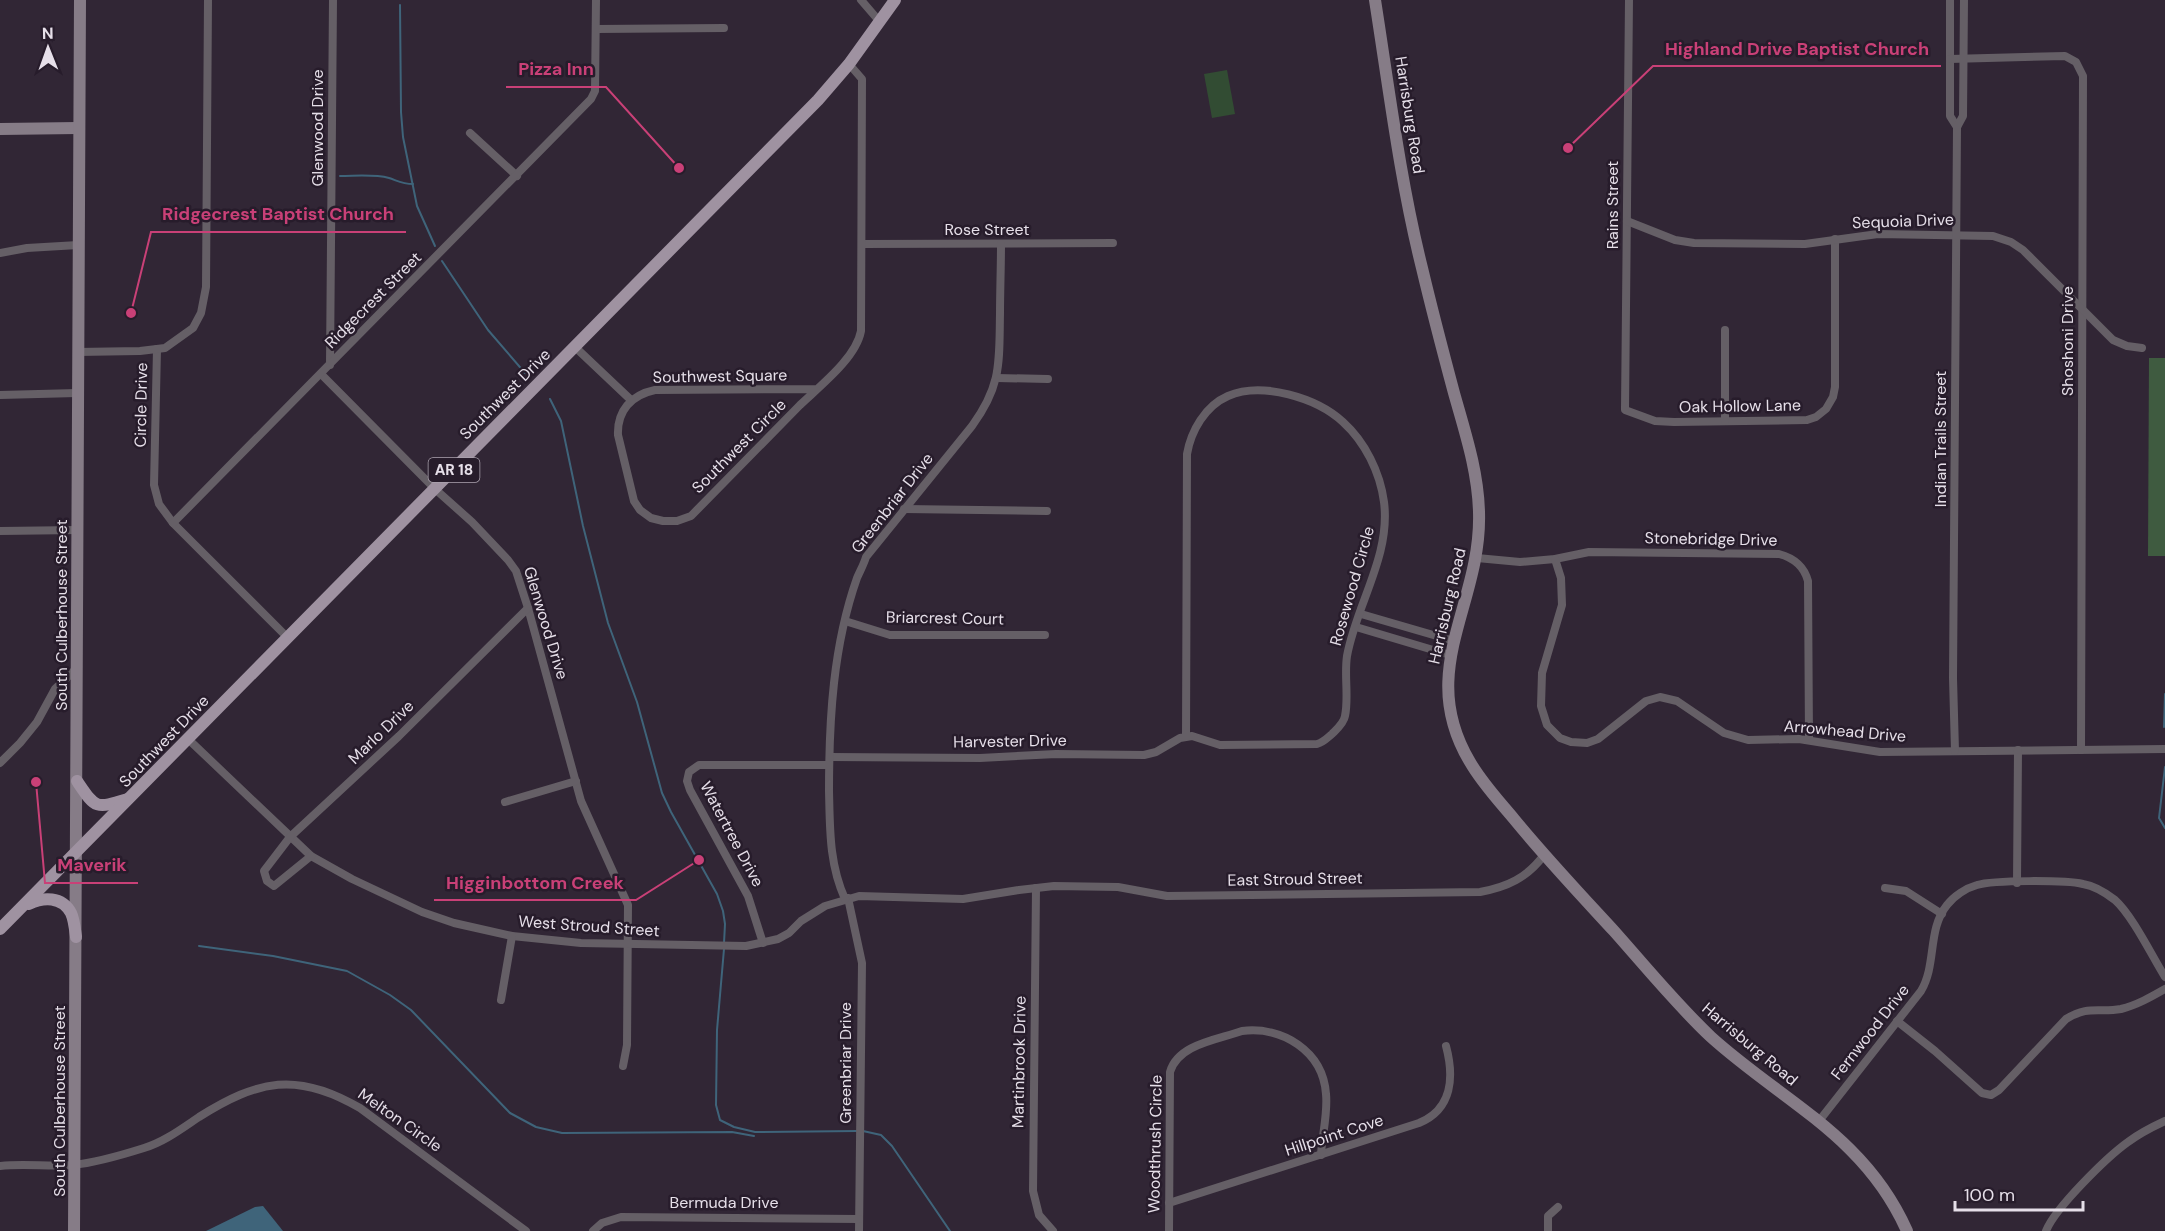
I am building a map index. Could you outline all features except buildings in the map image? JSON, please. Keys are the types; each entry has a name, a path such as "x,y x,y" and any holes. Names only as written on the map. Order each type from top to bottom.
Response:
{"main road":[{"name":"South Culberhouse Street","path":"74,1231 80,0"},
{"name":"Southwest Drive","path":"0,929 818,100 849,64 894,0"},
{"name":"Harrisburg Road","path":"1375,0 1413,232 1466,434 1475,475 1479,509 1477,558 1450,655 1448,698 1460,743 1481,779 1544,855 1696,1022 1747,1067 1819,1121 1857,1155 1889,1195 1907,1231"},
{"path":"0,129 78,128"},
{"path":"77,781 88,799 102,805 132,797"},
{"path":"22,908 43,898 57,901 71,913 76,936"}],"street":[{"name":"Circle Drive","path":"208,0 206,287 201,314 193,328 165,348 157,349 154,485 159,504 173,523 288,638"},
{"name":"Glenwood Drive","path":"330,365 333,0"},
{"path":"596,0 596,29 724,28"},
{"path":"861,0 880,22"},
{"name":"Rains Street","path":"1625,410 1629,0"},
{"name":"Indian Trails Street","path":"1950,0 1950,116 1957,128"},
{"name":"Indian Trails Street","path":"1954,751 1957,128 1963,116 1964,0"},
{"name":"Ridgecrest Street","path":"173,523 517,176 593,96 596,29"},
{"name":"Shoshoni Drive","path":"1950,59 2065,56 2076,62 2083,76 2081,750"},
{"name":"Southwest Circle","path":"631,400 620,415 618,435 634,501 640,510 651,518 677,521 691,516 851,354 859,340 862,244 862,80 849,64"},
{"path":"1950,92 1964,92"},
{"path":"470,133 517,176"},
{"name":"Sequoia Drive","path":"1627,221 1675,240 1694,243 1796,244 1878,234 1993,236 2011,242 2023,250 2113,340 2127,346 2142,348"},
{"name":"Oak Hollow Lane","path":"1625,410 1656,422 1801,421 1816,417 1827,406 1835,387 1835,239"},
{"name":"Rose Street","path":"862,244 1113,243"},
{"name":"Greenbriar Drive","path":"859,1231 862,963 847,898 831,852 832,697 845,621 866,557 978,417 996,378 1000,352 1001,244"},
{"path":"0,253 27,248 78,245"},
{"path":"1725,330 1725,421"},
{"path":"575,347 631,400"},
{"path":"77,352 157,349"},
{"name":"Glenwood Drive","path":"321,374 435,489 472,522 516,571 581,801 597,841 625,896 629,913 627,1045 623,1066"},
{"path":"996,378 1048,380"},
{"name":"Southwest Square","path":"631,400 640,394 655,390 817,389"},
{"name":"Rosewood Circle","path":"1266,391 1305,399 1334,415 1361,442 1380,484 1385,523 1380,550 1360,614 1346,663 1345,717 1323,742 1317,744 1220,745 1199,738 1186,737 1187,453 1194,429 1221,400 1234,394 1266,391"},
{"path":"0,395 77,393"},
{"path":"904,509 1047,511"},
{"path":"0,531 78,530"},
{"name":"Stonebridge Drive","path":"1477,558 1520,562 1555,559 1589,552 1638,552 1779,554 1796,561 1808,581 1809,740"},
{"name":"Arrowhead Drive","path":"1555,559 1561,578 1563,598 1559,621 1542,673 1541,706 1547,725 1560,738 1576,743 1595,741 1646,701 1660,698 1677,701 1725,733 1748,740 1809,740 1880,752 2165,750"},
{"name":"Marlo Drive","path":"311,856 274,886 267,881 264,871 290,837 399,736 528,608"},
{"path":"1360,614 1454,641"},
{"name":"Briarcrest Court","path":"845,621 890,635 1045,635"},
{"path":"1356,627 1450,655"},
{"path":"0,764 21,743 37,722 55,688 78,667"},
{"name":"Harvester Drive","path":"830,761 1056,754 1144,755 1156,752 1186,737"},
{"name":"West Stroud Street","path":"188,739 311,856 360,883 422,912 454,923 512,936 581,944 746,946 784,936 815,911 847,898 867,895 945,900 1036,888"},
{"path":"2017,883 2018,750"},
{"name":"Watertree Drive","path":"763,943 748,896 690,790 687,781 689,772 699,765 830,761"},
{"path":"505,802 576,781"},
{"name":"East Stroud Street","path":"1036,888 1118,887 1177,896 1480,892 1505,887 1518,880 1529,872 1544,855"},
{"name":"Fernwood Drive","path":"1819,1121 1924,986 1933,960 1936,930 1947,904 1975,885 1992,882 2080,883 2102,891 2123,909 2165,977"},
{"name":"Martinbrook Drive","path":"1036,888 1033,1191 1039,1215 1053,1231"},
{"path":"1885,888 1906,891 1942,914"},
{"path":"501,1000 512,936"},
{"path":"1897,1021 1982,1093 1991,1095 1999,1090 2066,1020 2075,1014 2095,1009 2129,1007 2165,989"},
{"name":"Woodthrush Circle","path":"1169,1231 1170,1072 1173,1063 1186,1050 1242,1031 1268,1031 1281,1034 1302,1046 1316,1064 1326,1093 1321,1155"},
{"name":"Hillpoint Cove","path":"1169,1203 1419,1124 1433,1117 1442,1106 1448,1092 1451,1065 1446,1046"},
{"name":"Melton Circle","path":"0,1166 75,1165 143,1148 161,1142 235,1096 269,1085 289,1084 331,1094 360,1108 526,1231"},
{"path":"2046,1231 2058,1209 2126,1143 2143,1131 2165,1121"},
{"path":"1548,1231 1548,1216 1558,1207"},
{"name":"Bermuda Drive","path":"593,1231 602,1223 621,1217 859,1219"}],"green space":[{"path":"1227,70 1235,114 1212,118 1204,74"},
{"path":"2149,358 2165,358 2165,556 2148,556"}],"water":[{"path":"263,1206 283,1231 206,1231 255,1207"}],"waterway":[{"path":"400,5 403,137 417,206 435,246"},
{"path":"340,176 377,176 413,184"},
{"path":"442,261 488,330 525,373"},
{"path":"550,399 561,421 583,526 608,623 637,702 662,793 717,894 725,924 724,943"},
{"path":"2164,727 2165,694"},
{"path":"2165,767 2159,818 2165,828"},
{"path":"199,946 273,956 347,971 390,995 411,1010 510,1113 536,1127 562,1133 732,1132 754,1136"},
{"path":"724,949 717,1030 716,1105 720,1120 734,1127 755,1132 857,1131"},
{"path":"863,1131 881,1135 892,1146 950,1231"}],"place":[{"name":"Highland Drive Baptist Church","path":"1568,148"},
{"name":"Pizza Inn","path":"679,168"},
{"name":"Ridgecrest Baptist Church","path":"131,313"},
{"name":"Maverik","path":"36,782"},
{"name":"Higginbottom Creek","path":"699,860"}]}
